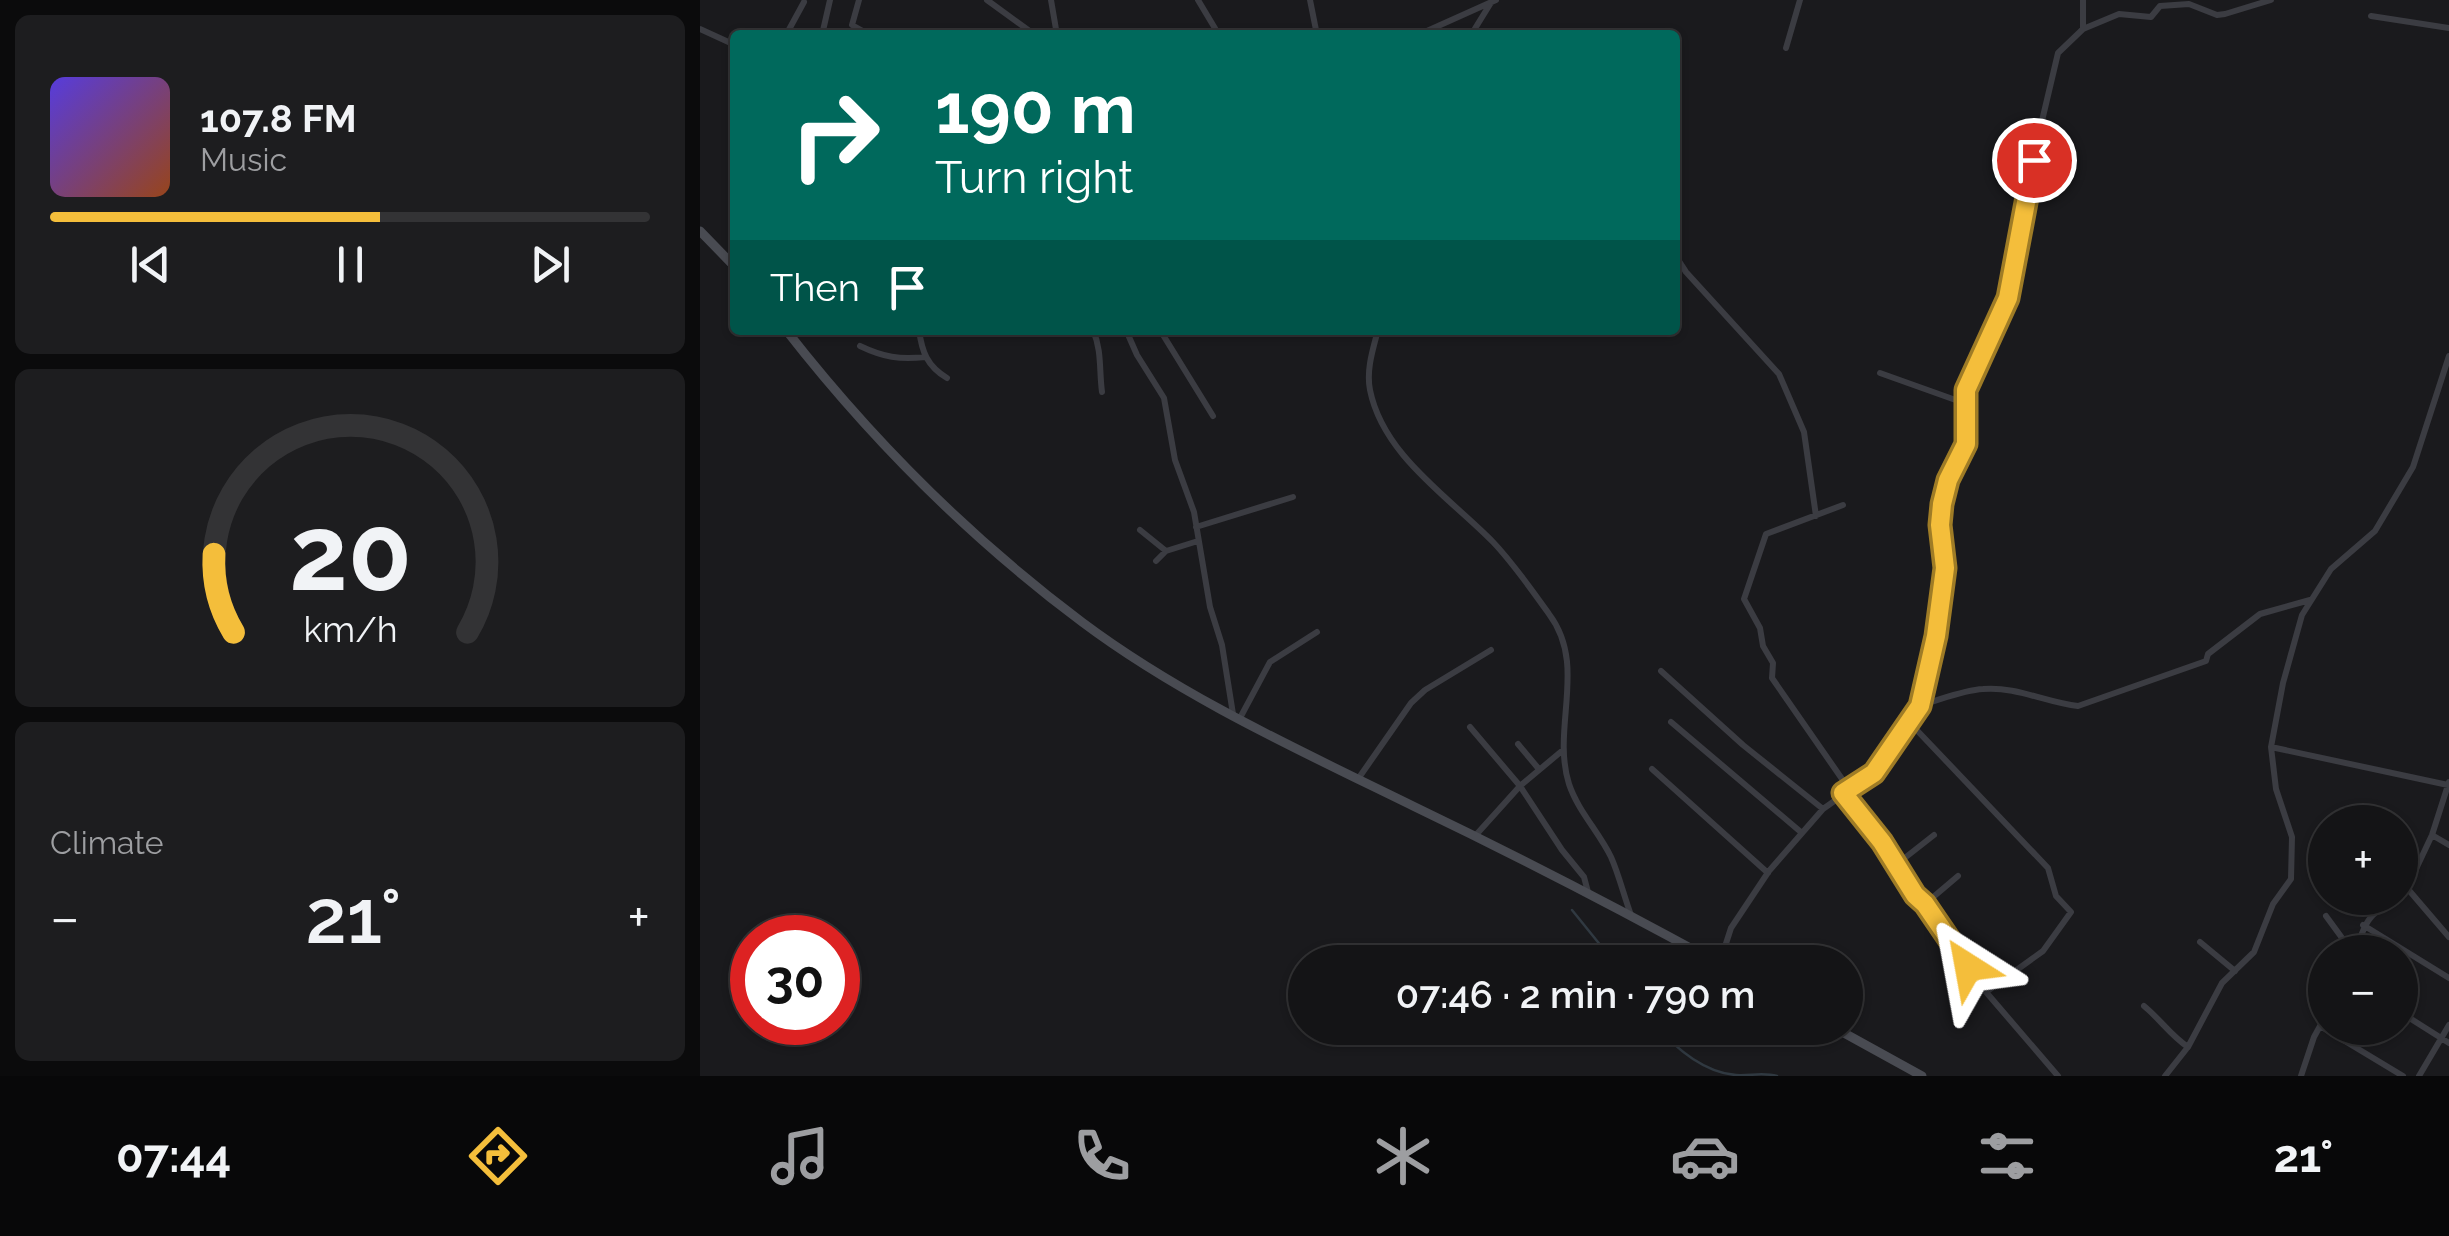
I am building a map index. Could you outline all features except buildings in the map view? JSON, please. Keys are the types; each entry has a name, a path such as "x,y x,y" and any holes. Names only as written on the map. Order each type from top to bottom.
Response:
{"main road":[{"path":"700,232 730,262"},
{"path":"792,335 844,404 886,449 1005,559 1082,622 1142,662 1237,716 1686,945"},
{"path":"1863,1043 1922,1076"}],"street":[{"path":"823,30 830,0"},
{"path":"858,0 852,25 861,30"},
{"path":"987,0 1028,30"},
{"path":"1051,0 1056,30"},
{"path":"1198,0 1217,30"},
{"path":"1310,0 1316,30"},
{"path":"1429,30 1493,0"},
{"path":"1474,30 1493,0"},
{"path":"1786,48 1800,0"},
{"path":"2083,29 2084,0"},
{"path":"1724,945 1730,928 1768,873 1823,809 1874,773 1920,706 1936,636 1945,568 1942,504 1948,480 1966,444 1966,390 2008,298 2040,125 2058,53 2083,29 2119,14 2152,17 2160,6 2189,4 2217,14 2271,0"},
{"path":"789,30 804,2"},
{"path":"2371,16 2449,28"},
{"path":"700,28 730,43"},
{"path":"1680,263 1779,374 1804,432 1816,516"},
{"path":"920,335 925,357 947,378"},
{"path":"1095,335 1102,350 1102,392"},
{"path":"1128,335 1164,398 1175,460 1196,527 1210,607 1237,716"},
{"path":"1163,335 1212,416"},
{"path":"1377,335 1369,388 1380,423 1414,466 1495,545 1553,618 1567,647 1563,750 1569,784 1592,830 1610,855 1632,916"},
{"path":"860,346 881,356 905,360 925,357"},
{"path":"2165,1076 2188,1048 2222,983 2254,952 2273,904 2291,879 2292,837 2276,790 2271,747 2302,614 2331,569 2375,530 2412,467 2449,356"},
{"path":"1880,373 1964,404"},
{"path":"1196,527 1293,497"},
{"path":"1843,505 1766,534 1744,599 1773,663 1772,678 1915,895 1986,992 2058,1076"},
{"path":"1140,530 1166,551"},
{"path":"1156,561 1166,551 1198,541"},
{"path":"1920,706 1984,689 2039,695 2058,704 2078,706 2206,661 2208,654 2260,614 2312,599"},
{"path":"1237,716 1270,662 1317,632"},
{"path":"1358,779 1411,703 1425,690 1491,650"},
{"path":"1661,671 1742,745 1823,809"},
{"path":"1671,722 1802,833"},
{"path":"1910,724 2048,868 2056,896 2071,912 2042,951 1986,992"},
{"path":"1470,728 1520,786 1584,876 1588,893"},
{"path":"1518,744 1538,768"},
{"path":"2271,747 2449,784 2432,835 2418,862"},
{"path":"1475,836 1538,768 1563,750"},
{"path":"1652,769 1768,873"},
{"path":"1897,864 1934,835"},
{"path":"2432,835 2449,844"},
{"path":"1925,904 1958,876"},
{"path":"2418,906 2449,938"},
{"path":"2361,935 2371,915"},
{"path":"2326,916 2340,935"},
{"path":"2363,925 2449,978"},
{"path":"2200,942 2234,971"},
{"path":"2144,1006 2188,1048"},
{"path":"2418,1024 2445,1041"},
{"path":"2420,1076 2445,1041 2449,1026"},
{"path":"2302,1076 2313,1045"},
{"path":"2352,1045 2403,1076"}],"waterway":[{"path":"1572,910 1600,945"},
{"path":"1675,1045 1714,1070 1777,1076"}],"route":[{"path":"1968,967 1882,842 1843,793 1874,773 1920,706 1936,636 1945,568 1942,504 1948,480 1966,444 1966,390 2008,298 2034,160"}]}
